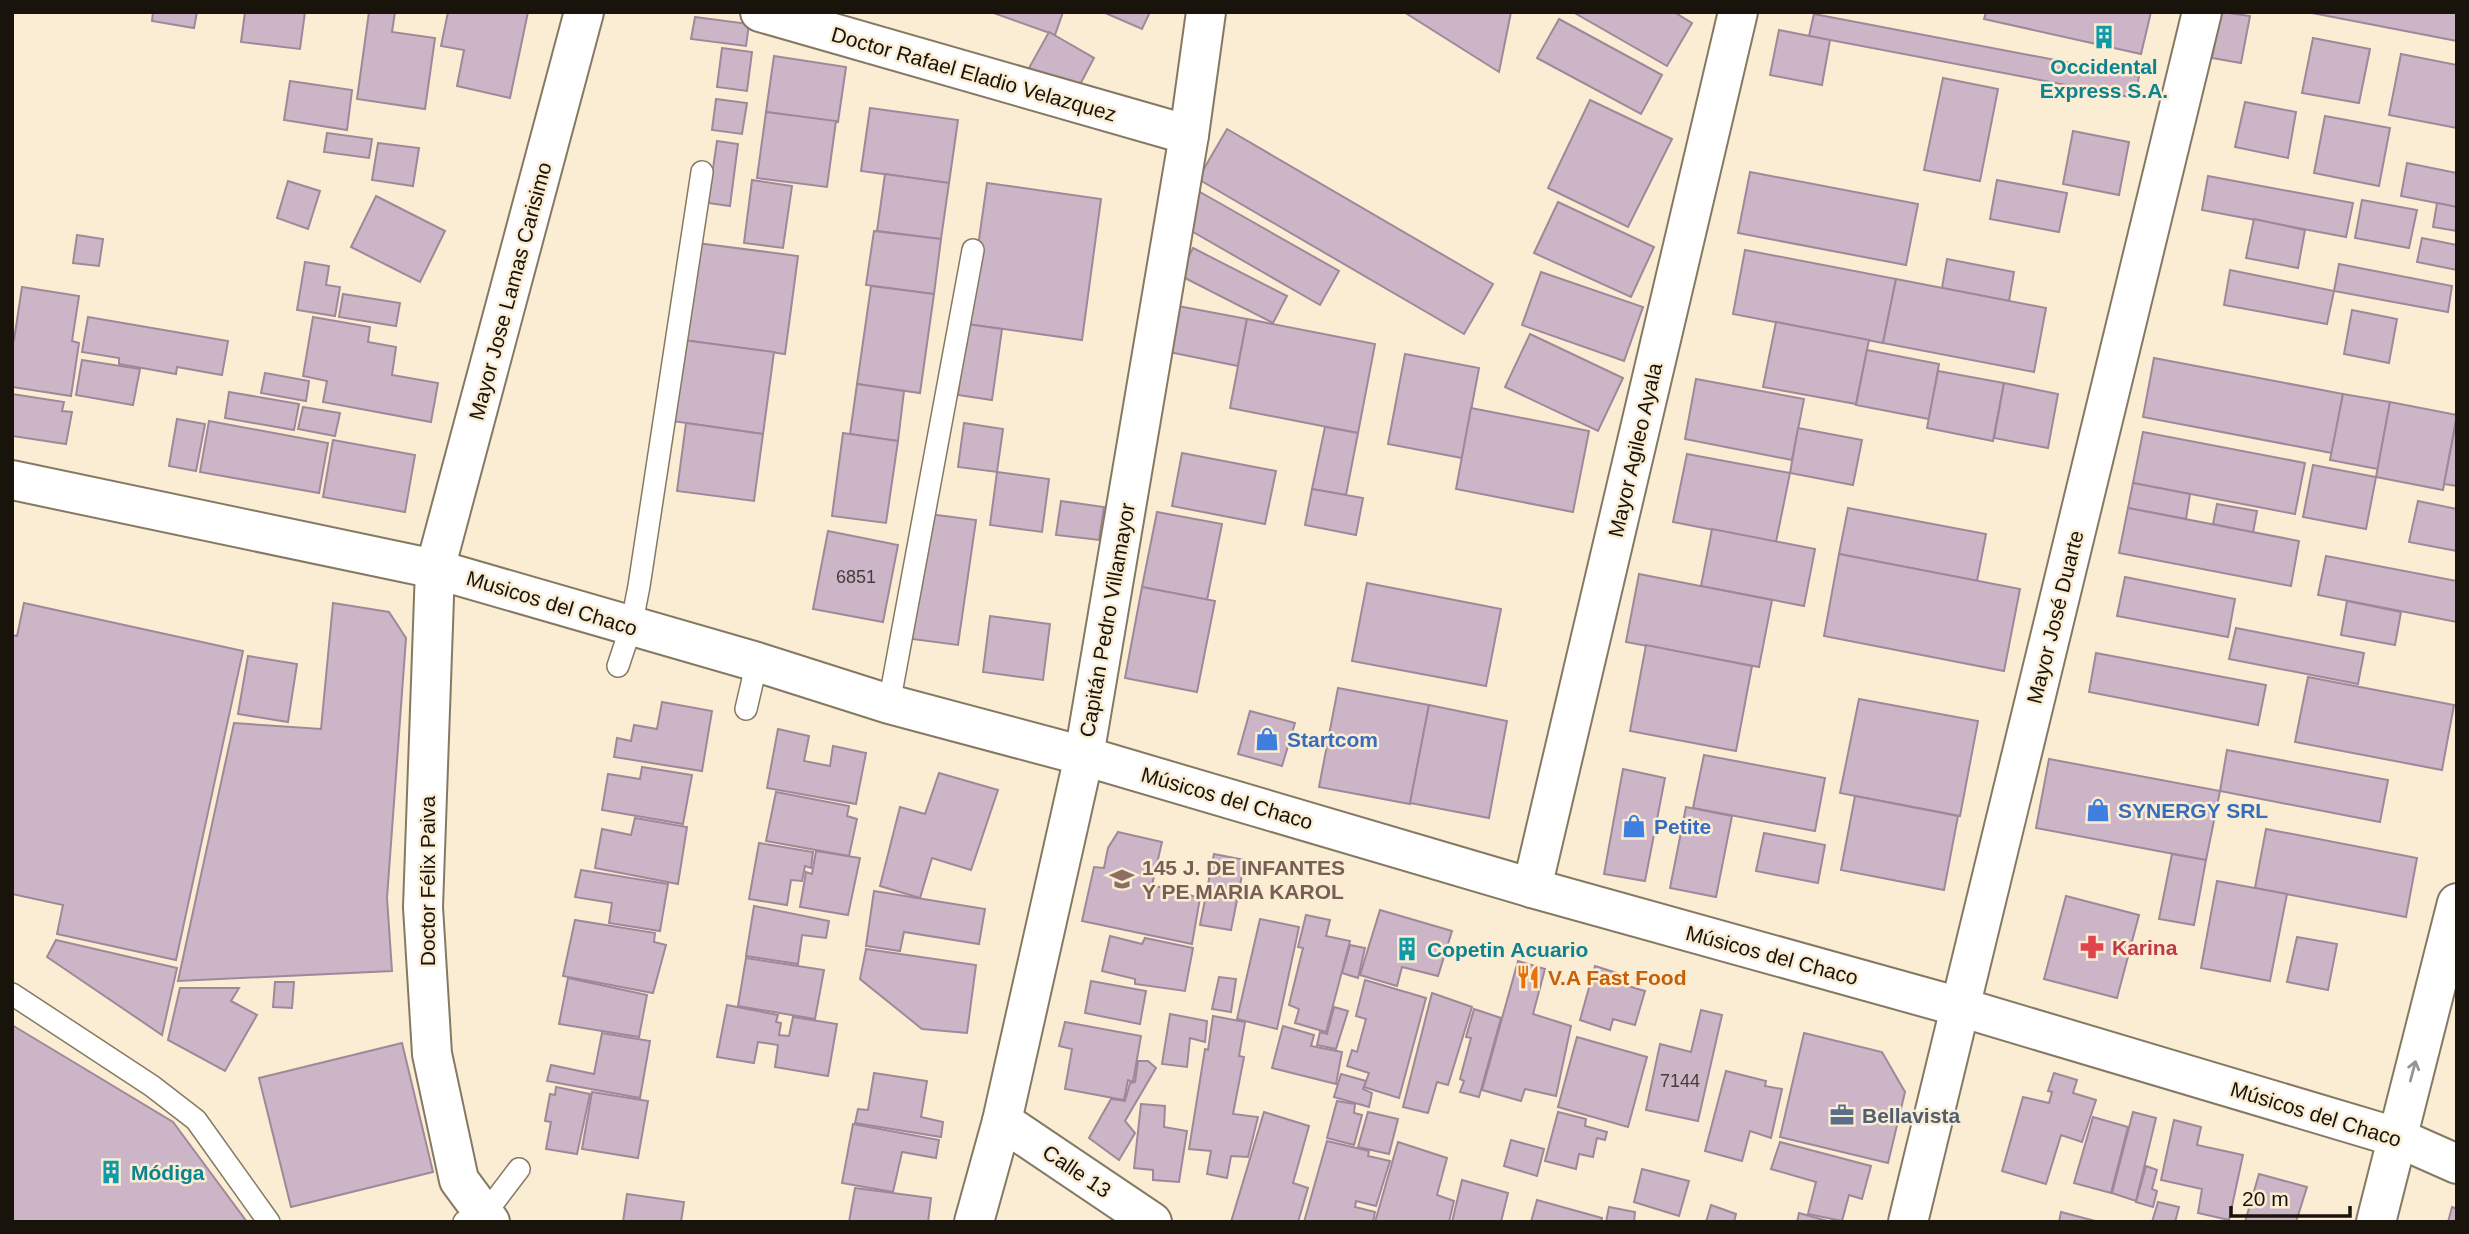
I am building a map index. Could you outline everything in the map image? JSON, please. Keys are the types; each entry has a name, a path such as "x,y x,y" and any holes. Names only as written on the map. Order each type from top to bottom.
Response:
{"street":[{"name":"Mayor Jose Lamas Carisimo","path":"435,569 584,12"},
{"name":"Doctor Rafael Eladio Velazquez","path":"760,12 1189,135"},
{"name":"Capitán Pedro Villamayor","path":"974,1222 1002,1121 1084,756 1189,135 1206,12"},
{"name":"Mayor Agileo Ayala","path":"1532,888 1738,12"},
{"name":"Mayor José Duarte","path":"1908,1222 2202,12"},
{"name":"Musicos del Chaco","path":"12,480 435,569 757,662 889,704 1084,756"},
{"name":"Doctor Félix Paiva","path":"435,569 423,907 432,1054 459,1180 479,1220"},
{"name":"Músicos del Chaco","path":"1084,756 1532,888 1960,1007 2396,1137 2457,1164"},
{"path":"2376,1222 2457,903"},
{"name":"Calle 13","path":"1002,1121 1152,1222"}],"lane":[{"path":"618,666 631,627 639,586 702,172"},
{"path":"889,704 973,250"},
{"path":"746,709 757,662"},
{"path":"12,994 152,1086 196,1120 270,1222"},
{"path":"479,1220 519,1169"}],"building":[{"path":"153,12 197,12 194,28 152,21"},
{"path":"245,12 305,12 300,49 241,42"},
{"path":"369,12 395,12 392,32 435,38 425,109 357,99"},
{"path":"448,12 528,12 510,98 457,86 464,50 441,46"},
{"path":"991,12 1063,12 1055,35"},
{"path":"1103,12 1150,12 1142,29"},
{"path":"1404,12 1511,12 1499,72"},
{"path":"1573,12 1674,12 1692,23 1667,66"},
{"name":"Occidental Express S.A.","path":"1986,12 2151,12 2141,54 1984,19"},
{"path":"2221,12 2250,16 2241,63 2212,58"},
{"path":"2307,12 2457,12 2457,41"},
{"path":"1814,14 2139,76 2135,98 1809,36"},
{"path":"695,17 749,24 746,46 691,39"},
{"path":"1559,19 1662,75 1641,114 1537,58"},
{"path":"1779,30 1830,40 1822,85 1770,75"},
{"path":"1049,32 1094,58 1075,94 1029,68"},
{"path":"2313,38 2370,49 2359,103 2302,93"},
{"path":"722,48 752,52 747,91 717,87"},
{"path":"2401,54 2457,65 2457,128 2389,115"},
{"path":"774,56 846,67 838,122 766,112"},
{"path":"1943,78 1998,89 1980,181 1924,170"},
{"path":"290,81 352,90 347,130 284,120"},
{"path":"716,99 747,103 742,134 712,130"},
{"path":"1590,100 1672,139 1628,227 1548,188"},
{"path":"2245,102 2296,112 2288,158 2235,147"},
{"path":"870,108 958,120 949,183 861,171"},
{"path":"766,112 836,121 827,187 757,178"},
{"path":"2325,116 2390,128 2379,186 2314,173"},
{"path":"1227,129 1493,284 1464,334 1198,179"},
{"path":"2073,131 2129,142 2119,195 2063,184"},
{"path":"327,133 372,139 369,158 324,152"},
{"path":"717,141 738,144 730,206 708,203"},
{"path":"378,143 419,148 413,186 372,180"},
{"path":"2407,163 2457,173 2457,207 2401,196"},
{"path":"1750,172 1918,204 1906,265 1738,233"},
{"path":"885,174 949,183 941,239 877,231"},
{"path":"2208,176 2353,203 2346,237 2202,210"},
{"path":"752,180 792,186 783,248 744,243"},
{"path":"1997,180 2067,193 2059,232 1990,219"},
{"path":"288,181 320,191 308,229 277,218"},
{"path":"987,183 1101,199 1082,340 967,324"},
{"path":"1200,192 1339,271 1320,305 1181,225"},
{"path":"376,196 445,231 420,282 351,247"},
{"path":"2362,200 2417,210 2409,248 2355,238"},
{"path":"1558,202 1654,247 1631,297 1534,253"},
{"path":"2437,203 2457,207 2457,231 2433,227"},
{"path":"2254,219 2305,230 2298,268 2246,258"},
{"path":"874,231 941,239 934,294 866,285"},
{"path":"77,235 103,239 99,266 73,263"},
{"path":"2422,238 2457,245 2457,270 2417,262"},
{"path":"697,243 798,256 785,354 683,340"},
{"path":"1193,248 1287,296 1273,323 1179,275"},
{"path":"1745,250 1896,279 1883,343 1733,314"},
{"path":"1947,259 2014,272 2009,301 1942,288"},
{"path":"305,262 329,266 326,285 340,287 335,316 297,310"},
{"path":"2339,264 2452,286 2448,312 2334,291"},
{"path":"2230,270 2334,291 2327,324 2224,305"},
{"path":"1541,272 1643,307 1624,361 1522,325"},
{"path":"1896,279 2046,308 2034,372 1883,343"},
{"path":"871,286 934,294 920,393 857,384"},
{"path":"22,287 79,296 72,341 79,343 71,396 12,387 12,340"},
{"path":"343,294 400,303 396,326 339,317"},
{"path":"1178,306 1247,319 1238,366 1169,352"},
{"path":"2352,310 2397,319 2389,363 2344,354"},
{"path":"88,317 228,341 222,375 177,367 176,374 119,364 119,358 82,352"},
{"path":"313,317 370,327 368,342 396,347 392,375 438,383 431,422 323,402 327,381 303,376"},
{"path":"1247,319 1375,344 1358,433 1230,408"},
{"path":"1776,322 1869,340 1856,404 1763,387"},
{"path":"967,324 1002,329 992,400 958,395"},
{"path":"1530,334 1623,378 1598,431 1505,387"},
{"path":"683,340 774,352 763,434 672,421"},
{"path":"1867,350 1939,364 1929,419 1856,405"},
{"path":"1405,354 1479,368 1462,458 1388,444"},
{"path":"2154,358 2343,394 2332,453 2143,417"},
{"path":"82,360 140,369 133,405 76,395"},
{"path":"1938,371 2004,383 1993,441 1927,428"},
{"path":"265,373 309,381 306,401 261,393"},
{"path":"1696,379 1804,399 1792,460 1685,439"},
{"path":"2004,383 2058,394 2048,448 1994,438"},
{"path":"857,384 904,391 898,441 850,434"},
{"path":"229,392 299,404 294,430 225,418"},
{"path":"12,394 64,402 62,411 72,412 66,444 12,436"},
{"path":"2343,394 2390,402 2378,469 2330,460"},
{"path":"2390,402 2457,415 2443,490 2376,477"},
{"path":"303,407 340,413 335,436 298,429"},
{"path":"1471,408 1589,431 1573,512 1456,489"},
{"path":"2457,417 2457,486 2444,484"},
{"path":"177,419 205,424 196,471 169,466"},
{"path":"209,421 328,443 319,493 200,472"},
{"path":"686,423 763,434 754,501 677,491"},
{"path":"964,423 1003,429 997,472 958,467"},
{"path":"1325,427 1358,433 1346,495 1312,489"},
{"path":"1798,428 1862,440 1853,485 1790,473"},
{"path":"2143,432 2305,463 2295,514 2133,483"},
{"path":"843,433 898,441 886,523 832,516"},
{"path":"333,440 415,455 405,512 323,497"},
{"path":"1182,453 1276,471 1265,524 1172,506"},
{"path":"1687,454 1790,473 1776,542 1673,522"},
{"path":"2313,465 2376,477 2366,529 2303,517"},
{"path":"997,472 1049,479 1042,532 990,525"},
{"path":"2133,483 2190,494 2186,519 2128,508"},
{"path":"1312,489 1363,498 1356,535 1305,525"},
{"path":"1061,501 1104,507 1099,540 1056,535"},
{"path":"2418,501 2457,509 2457,551 2409,542"},
{"path":"2217,504 2257,511 2253,533 2213,524"},
{"path":"1848,508 1986,534 1977,581 1839,554"},
{"path":"2128,508 2299,541 2291,586 2119,553"},
{"path":"1157,512 1222,524 1207,600 1142,587"},
{"path":"929,514 976,520 958,645 912,639"},
{"path":"1712,529 1815,549 1804,606 1701,586"},
{"path":"828,531 898,545 883,622 813,609"},
{"path":"1839,554 2020,589 2004,671 1824,636"},
{"path":"2326,556 2457,581 2457,622 2318,595"},
{"path":"1639,574 1772,600 1759,667 1626,642"},
{"path":"2125,577 2235,599 2228,637 2117,616"},
{"path":"1367,583 1501,609 1486,686 1352,661"},
{"path":"1142,587 1215,601 1197,692 1125,678"},
{"path":"2347,601 2401,612 2395,645 2341,635"},
{"path":"24,603 243,651 176,960 57,934 63,905 12,894 12,635 17,636"},
{"path":"333,603 389,612 406,638 387,898 392,971 178,981 234,723 321,729"},
{"path":"990,616 1050,624 1043,680 983,672"},
{"path":"2236,628 2364,653 2358,684 2229,659"},
{"path":"1646,645 1752,666 1736,751 1630,731"},
{"path":"2096,653 2266,685 2258,725 2089,692"},
{"path":"248,656 297,664 288,722 238,714"},
{"path":"2308,677 2454,705 2442,770 2295,742"},
{"path":"1338,688 1429,705 1410,804 1319,787"},
{"path":"1859,699 1978,721 1960,816 1840,793"},
{"path":"662,702 712,711 702,771 614,757 617,738 631,741 634,725 657,729"},
{"path":"1429,705 1507,721 1489,818 1410,803"},
{"name":"Startcom","path":"1250,711 1295,723 1282,766 1238,754"},
{"path":"778,729 809,736 804,761 830,766 833,746 866,753 856,804 767,788"},
{"path":"2227,750 2388,780 2380,822 2220,791"},
{"path":"1704,755 1825,778 1815,831 1693,808"},
{"path":"2049,759 2220,791 2206,860 2036,828"},
{"path":"642,767 692,775 683,824 602,810 608,774 640,779"},
{"name":"Petite","path":"1623,769 1665,778 1645,881 1604,874"},
{"path":"939,773 998,790 971,870 932,858 920,898 880,886 900,807 925,814"},
{"path":"776,792 849,806 847,816 857,819 849,856 766,841"},
{"path":"1855,796 1958,816 1944,890 1841,870"},
{"path":"1686,807 1732,816 1716,897 1670,888"},
{"path":"635,818 687,827 678,884 595,868 602,829 631,835"},
{"path":"2266,829 2417,858 2406,917 2255,888"},
{"path":"1118,832 1162,842 1152,885 1200,898 1192,944 1082,921 1094,867 1104,868 1108,848"},
{"path":"1764,833 1825,845 1818,883 1756,871"},
{"path":"759,843 813,852 811,868 805,866 802,881 791,880 787,905 749,899"},
{"path":"816,851 860,858 848,915 800,907 806,872 812,874"},
{"path":"1214,854 1245,860 1231,930 1200,925"},
{"path":"2172,854 2206,860 2194,925 2159,919"},
{"path":"581,870 668,884 660,931 609,923 612,903 575,897"},
{"path":"2217,881 2287,894 2270,981 2201,968"},
{"path":"874,891 985,909 979,944 904,932 900,951 866,946"},
{"name":"Karina","path":"2066,896 2139,915 2117,998 2044,979"},
{"path":"754,906 829,921 826,938 802,935 798,964 746,956"},
{"name":"Copetin Acuario","path":"1380,910 1452,931 1438,976 1402,967 1397,986 1360,975"},
{"path":"1306,915 1330,920 1326,936 1350,941 1326,1032 1295,1023 1299,1009 1289,1005 1303,948 1298,947"},
{"path":"1260,919 1299,927 1277,1029 1237,1019"},
{"path":"575,920 655,933 654,942 666,945 653,993 563,976"},
{"path":"1110,936 1142,944 1145,938 1193,948 1185,991 1135,984 1135,979 1102,971"},
{"path":"2297,937 2337,944 2328,990 2287,982"},
{"path":"56,940 177,968 162,1035 47,957"},
{"path":"1350,945 1365,948 1358,978 1342,973"},
{"path":"866,949 976,965 967,1033 922,1029 860,979"},
{"path":"746,958 824,970 815,1019 738,1006"},
{"path":"1518,961 1545,969 1533,1014 1571,1026 1556,1096 1525,1089 1521,1101 1482,1090"},
{"path":"1595,966 1623,975 1621,984 1645,991 1635,1025 1613,1019 1610,1030 1580,1020"},
{"path":"1219,977 1236,979 1231,1012 1212,1009"},
{"path":"568,978 647,995 639,1037 559,1024"},
{"path":"1365,980 1426,998 1399,1098 1364,1087 1369,1073 1347,1066 1352,1050 1357,1052 1366,1019 1356,1016"},
{"path":"1091,981 1146,991 1140,1024 1085,1013"},
{"path":"275,982 294,982 292,1008 273,1007"},
{"path":"180,988 239,988 231,1001 257,1015 225,1071 168,1040"},
{"path":"1432,993 1472,1007 1448,1085 1437,1082 1428,1113 1403,1107"},
{"path":"727,1005 778,1015 776,1022 781,1023 779,1035 789,1036 793,1017 837,1024 828,1076 775,1067 778,1045 758,1042 754,1063 717,1057"},
{"path":"1334,1007 1348,1011 1336,1049 1317,1045 1320,1032 1327,1034"},
{"path":"1474,1009 1501,1018 1479,1097 1460,1092 1464,1081 1460,1079 1471,1038 1466,1037"},
{"path":"1701,1010 1722,1015 1698,1121 1646,1110 1660,1044 1691,1052"},
{"path":"1170,1014 1207,1021 1205,1042 1190,1038 1187,1067 1162,1064"},
{"path":"1213,1016 1245,1022 1239,1056 1244,1057 1233,1114 1258,1117 1248,1157 1231,1156 1227,1178 1207,1174 1211,1151 1189,1149"},
{"path":"1065,1022 1141,1036 1133,1082 1128,1080 1124,1100 1065,1089 1072,1049 1059,1046"},
{"name":"Módiga","path":"12,1025 173,1122 247,1222 12,1222"},
{"path":"1283,1026 1314,1035 1311,1046 1342,1052 1336,1084 1272,1068"},
{"path":"602,1033 650,1041 640,1098 547,1081 551,1065 594,1074"},
{"name":"Bellavista","path":"1804,1033 1882,1052 1905,1092 1888,1163 1780,1137"},
{"path":"1577,1037 1647,1057 1628,1127 1558,1107"},
{"path":"402,1043 433,1172 291,1207 259,1078"},
{"path":"1138,1061 1148,1061 1156,1068 1125,1121 1135,1133 1119,1160 1089,1138 1111,1099 1125,1101 1130,1083 1135,1082"},
{"path":"1726,1071 1766,1081 1765,1086 1782,1089 1771,1138 1750,1131 1742,1161 1705,1151"},
{"path":"874,1073 927,1081 921,1117 943,1122 941,1137 855,1123 858,1109 868,1110"},
{"path":"2054,1073 2077,1080 2073,1093 2096,1100 2082,1142 2061,1135 2046,1184 2002,1171 2023,1097 2049,1103 2052,1092 2048,1091"},
{"path":"1341,1074 1366,1081 1363,1089 1372,1093 1369,1107 1334,1097"},
{"path":"556,1087 590,1094 577,1154 546,1149 551,1122 545,1121 550,1094 555,1095"},
{"path":"592,1092 648,1101 638,1158 582,1149"},
{"path":"1337,1101 1355,1104 1354,1113 1362,1115 1354,1145 1327,1138"},
{"path":"1141,1104 1165,1106 1164,1127 1187,1131 1179,1182 1153,1180 1153,1170 1134,1168"},
{"path":"1264,1112 1309,1126 1293,1183 1308,1188 1298,1222 1231,1222"},
{"path":"1368,1112 1398,1119 1389,1154 1358,1147"},
{"path":"1558,1112 1586,1119 1585,1126 1607,1132 1605,1140 1597,1138 1593,1157 1579,1154 1576,1169 1545,1161"},
{"path":"2133,1112 2156,1118 2136,1201 2112,1193"},
{"path":"2093,1117 2128,1127 2111,1193 2074,1183"},
{"path":"2174,1120 2201,1127 2197,1145 2243,1155 2229,1220 2198,1213 2202,1189 2161,1180"},
{"path":"853,1124 939,1140 936,1158 902,1152 893,1192 842,1183"},
{"path":"1511,1140 1544,1149 1537,1176 1504,1166"},
{"path":"1327,1141 1369,1151 1368,1156 1390,1161 1376,1206 1356,1201 1355,1207 1375,1212 1373,1222 1304,1222"},
{"path":"1398,1142 1447,1158 1437,1195 1454,1201 1449,1222 1375,1222"},
{"path":"1780,1142 1871,1166 1862,1199 1849,1195 1842,1221 1808,1214 1816,1182 1771,1169"},
{"path":"2146,1166 2157,1170 2152,1189 2157,1191 2153,1207 2136,1202"},
{"path":"1642,1169 1689,1181 1679,1216 1634,1202"},
{"path":"2259,1174 2307,1187 2296,1222 2245,1222"},
{"path":"1462,1180 1508,1193 1501,1222 1452,1222"},
{"path":"855,1188 931,1198 928,1222 849,1222"},
{"path":"627,1194 684,1202 681,1222 623,1222"},
{"path":"1537,1200 1602,1218 1601,1222 1531,1222"},
{"path":"2158,1202 2179,1207 2175,1222 2152,1222"},
{"path":"1711,1205 1736,1214 1734,1222 1706,1222"},
{"path":"1609,1207 1635,1212 1634,1222 1606,1222"},
{"path":"2452,1207 2457,1209 2457,1222 2448,1222"},
{"path":"2061,1212 2099,1222 2059,1222"},
{"path":"1799,1213 1831,1222 1797,1222"}],"place":[{"name":"Occidental Express S.A.","path":"2104,37"},
{"name":"Startcom","path":"1267,739"},
{"name":"SYNERGY SRL","path":"2098,810"},
{"name":"Petite","path":"1634,826"},
{"name":"145 J. DE INFANTES Y PE MARIA KAROL","path":"1122,879"},
{"name":"Karina","path":"2092,947"},
{"name":"Copetin Acuario","path":"1407,949"},
{"name":"V.A Fast Food","path":"1528,977"},
{"name":"Bellavista","path":"1842,1115"},
{"name":"Módiga","path":"111,1172"}]}
